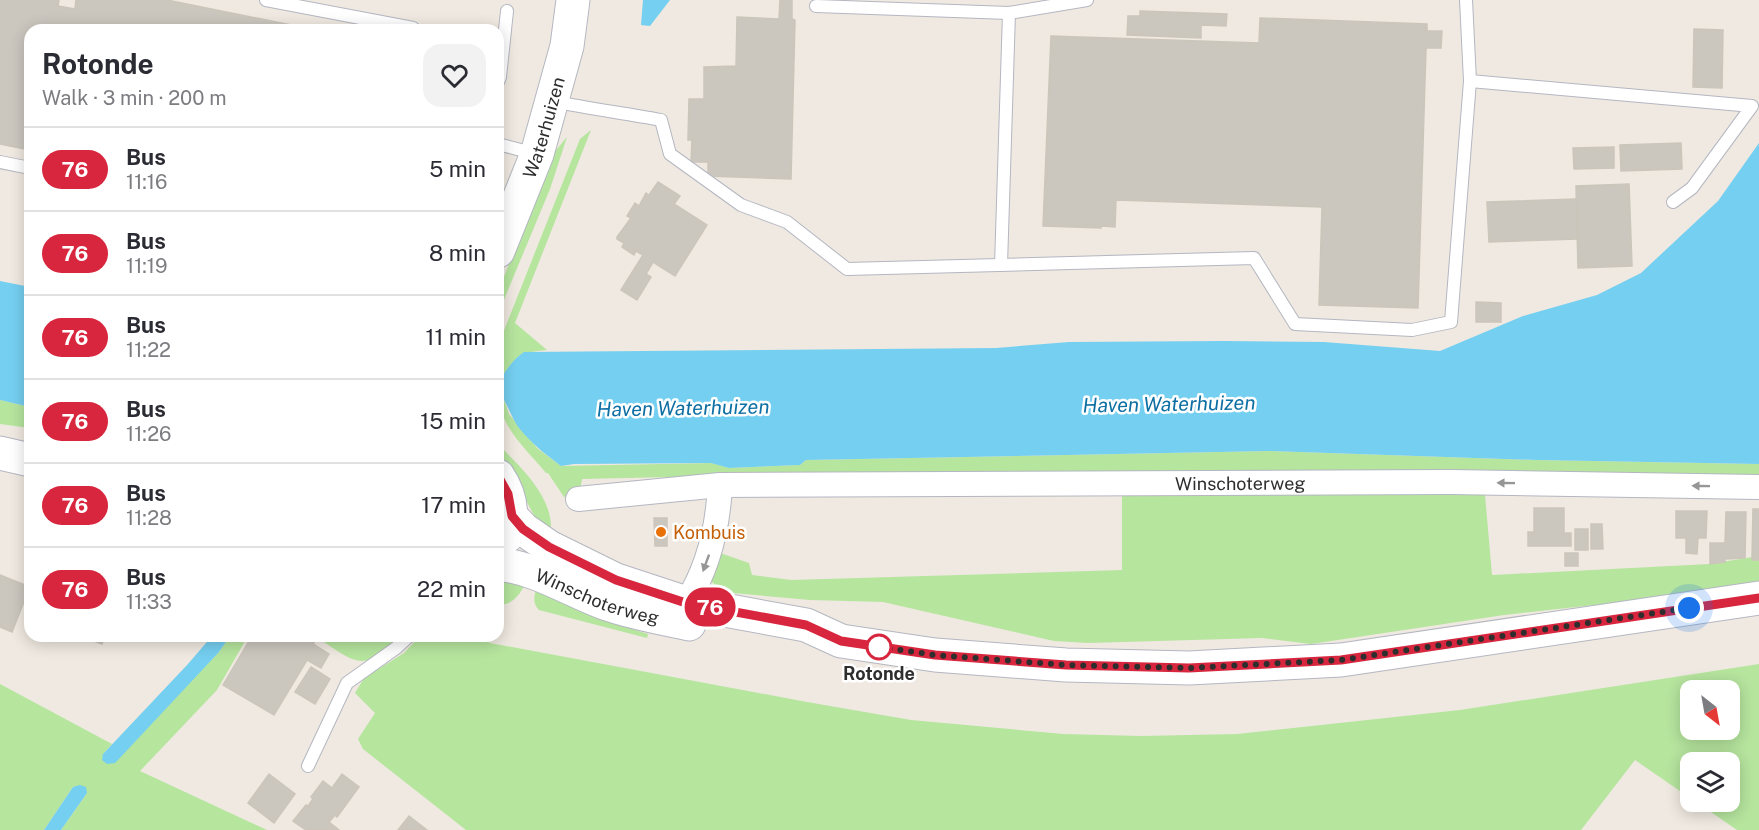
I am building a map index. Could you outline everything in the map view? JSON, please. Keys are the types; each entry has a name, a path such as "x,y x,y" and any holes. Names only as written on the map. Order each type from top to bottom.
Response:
{"main road":[{"name":"Waterhuizen","path":"504,236 537,154 553,100 567,46 573,0"},
{"path":"0,453 24,459"},
{"path":"504,487 508,494 512,516 504,542"},
{"name":"Winschoterweg","path":"512,516 523,529 558,552 616,580 686,603 806,625 841,641 935,655 1066,665 1189,668 1341,660 1759,598"},
{"name":"Winschoterweg","path":"504,564 536,573 608,605 694,626 803,647 841,641"}],"street":[{"name":"Winschoterweg","path":"579,499 720,485 1451,482 1759,487"},
{"name":"Winschoterweg","path":"686,603 710,551 719,507 720,485"}],"lane":[{"path":"266,0 391,24"},
{"path":"816,6 1009,13 1087,0"},
{"path":"553,100 661,120 670,154 741,205 787,222 847,269 1254,258 1295,324 1412,330 1451,322 1470,81 1466,0"},
{"path":"504,39 507,11"},
{"path":"1001,265 1009,13"},
{"path":"1470,81 1752,106 1692,188 1673,202"},
{"path":"504,146 537,154"},
{"path":"0,162 24,167"},
{"path":"308,766 346,683 403,642"}],"green space":[{"path":"591,130 515,323 547,350 520,356 504,377 504,330 580,139"},
{"path":"567,137 550,189 504,300 504,277 552,155"},
{"path":"0,400 24,406 24,427 0,424"},
{"path":"504,400 509,414 537,448 561,466 712,463 729,468 800,465 806,460 1269,451 1537,460 1759,464 1759,479 759,475 582,479 579,495 564,497 548,473 514,436 504,417"},
{"path":"504,450 525,472 540,493 550,517 551,529 541,527 505,462"},
{"path":"1122,492 1485,495 1492,575 1709,564 1759,556 1759,584 1504,615 1311,644 1262,638 1088,643 1054,641 883,602 810,600 722,592 713,590 714,583 706,581 720,553 749,563 752,575 791,580 1122,570"},
{"path":"504,579 527,581 519,594 504,604"},
{"path":"538,584 620,625 648,634 647,638 539,610 534,601"},
{"path":"226,642 245,642 217,690 140,771 267,830 61,830 87,793 73,787 44,830 0,830 0,684 112,744 103,754 168,705"},
{"path":"324,642 394,642 378,655 361,661 344,655"},
{"path":"414,642 489,642 911,720 1063,734 1141,736 1237,734 1460,710 1759,664 1759,830 1737,830 1711,812 1740,812 1740,752 1680,752 1680,791 1635,760 1581,830 466,830 363,749 358,739 375,713 355,693 364,678 404,653"}],"water":[{"path":"643,0 670,0 650,26 641,25"},
{"name":"Haven Waterhuizen","path":"1759,143 1759,464 1537,460 1269,451 806,460 800,465 729,468 711,463 561,466 528,439 519,428 504,400 504,374 515,359 524,352 996,348 1069,342 1224,341 1324,342 1440,351 1523,316 1597,295 1641,273 1718,201"},
{"path":"0,281 24,286 24,406 0,400"},
{"path":"207,642 226,642 115,763 107,764 102,760 103,754"},
{"path":"80,785 86,787 87,793 61,830 44,830 73,787"}],"building":[{"path":"0,0 59,0 58,6 75,9 76,0 167,0 286,24 24,24 24,149 0,144"},
{"path":"780,0 792,0 792,19 795,20 791,179 708,176 708,162 691,162 692,140 688,140 689,99 704,99 704,67 736,66 737,17 779,19"},
{"path":"1140,11 1227,14 1226,26 1201,25 1201,38 1127,35 1128,16 1140,16"},
{"path":"1260,18 1427,24 1427,31 1442,31 1441,48 1426,48 1418,308 1319,305 1322,207 1116,200 1115,227 1043,226 1051,36 1259,43"},
{"path":"1694,29 1723,30 1722,88 1693,87"},
{"path":"1681,143 1682,169 1621,171 1620,145"},
{"path":"1614,147 1614,168 1574,169 1573,148"},
{"path":"658,182 680,196 674,204 707,225 675,276 653,262 646,274 651,277 637,300 621,290 643,255 636,251 634,255 622,247 624,243 617,237 631,218 627,216 635,203 639,206 646,193 649,195"},
{"path":"1629,184 1632,266 1578,268 1576,186"},
{"path":"1576,199 1577,239 1489,242 1487,202"},
{"path":"1476,302 1501,303 1501,322 1476,322"},
{"path":"1534,508 1564,508 1564,533 1571,533 1571,546 1528,546 1528,532 1534,532"},
{"path":"1753,509 1759,509 1759,560 1752,560"},
{"path":"1676,511 1707,511 1706,538 1698,538 1697,554 1686,553 1686,538 1676,538"},
{"path":"1726,512 1746,512 1745,558 1725,559 1725,562 1710,564 1710,543 1725,543"},
{"name":"Kombuis","path":"654,518 667,518 667,546 655,546"},
{"path":"1591,524 1602,524 1603,549 1591,549"},
{"path":"1575,529 1588,529 1588,550 1575,550"},
{"path":"1565,553 1578,553 1578,566 1565,566"},
{"path":"0,575 24,585 24,602 12,632 0,627"},
{"path":"248,642 314,642 313,644 329,654 321,668 307,660 274,715 223,685"},
{"path":"311,667 330,679 315,704 295,692"},
{"path":"269,774 295,794 274,823 248,803"},
{"path":"342,774 359,787 337,817 335,815 329,822 339,830 306,830 293,821 306,805 308,806 313,799 311,797 323,781 332,788"},
{"path":"409,816 427,830 398,830"}],"bus line":[{"name":"76","path":"504,484 512,516 523,529 549,547 616,580 686,603 806,625 841,641 935,655 1066,665 1189,668 1341,660 1759,598"}],"place":[{"name":"Kombuis","path":"661,532"},
{"name":"Rotonde","path":"879,647"}],"route":[{"path":"879,647 935,655 1066,665 1189,668 1341,660 1689,608"}]}
